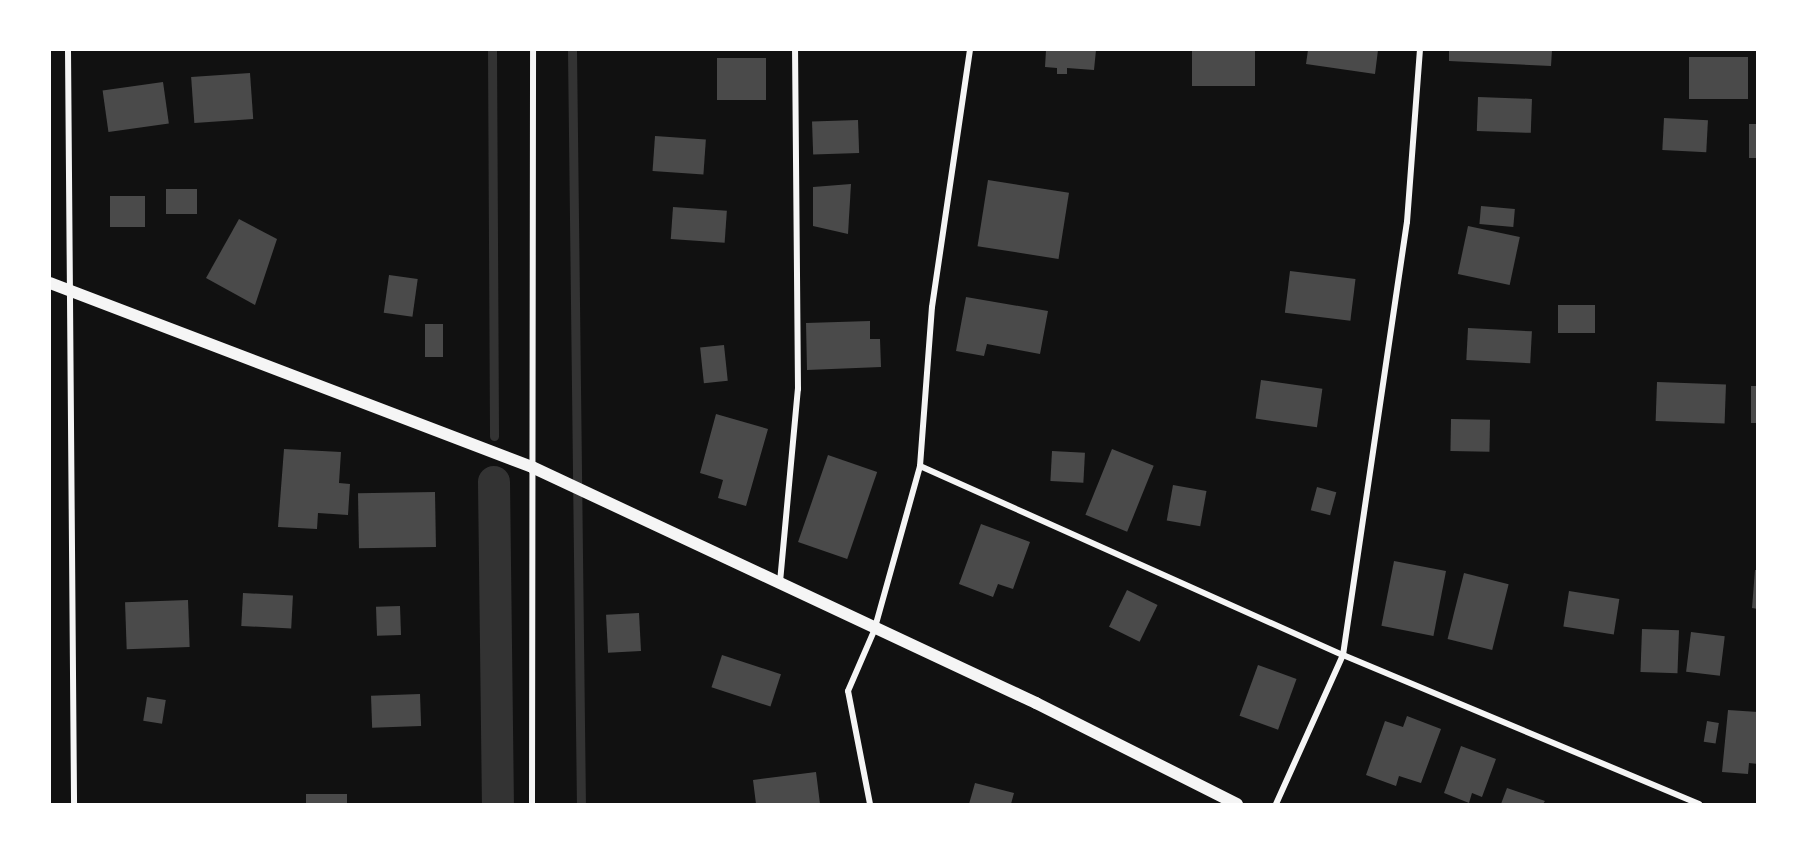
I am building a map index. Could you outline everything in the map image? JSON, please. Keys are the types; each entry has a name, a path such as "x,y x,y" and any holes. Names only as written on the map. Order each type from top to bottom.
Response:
{"main road":[{"path":"50,283 532,467 780,582 874,631 1035,703 1237,804"}],"street":[{"path":"68,50 74,804"},
{"path":"532,804 533,50"},
{"path":"780,582 798,389 795,50"},
{"path":"870,804 849,691 874,631 920,466 932,307 970,50"},
{"path":"1276,804 1343,654 1407,222 1420,50"},
{"path":"920,466 1343,654 1699,804"}],"building":[{"path":"1046,50 1096,50 1094,70 1067,68 1067,74 1057,74 1057,68 1045,67"},
{"path":"1192,50 1255,50 1255,86 1192,86"},
{"path":"1308,50 1378,50 1375,74 1306,64"},
{"path":"1449,50 1552,50 1551,66 1449,61"},
{"path":"1689,57 1748,57 1748,99 1689,99"},
{"path":"717,58 766,58 766,100 717,100"},
{"path":"250,73 253,119 194,123 191,77"},
{"path":"163,82 169,124 108,132 103,90"},
{"path":"1478,97 1532,99 1531,133 1477,131"},
{"path":"1664,118 1708,120 1706,152 1662,150"},
{"path":"858,120 859,153 813,155 812,122"},
{"path":"1749,124 1758,124 1758,158 1749,158"},
{"path":"655,136 706,140 703,174 653,171"},
{"path":"988,180 1069,193 1059,259 978,246"},
{"path":"851,184 848,234 813,226 813,187"},
{"path":"166,189 197,189 197,214 166,214"},
{"path":"110,196 145,196 145,227 110,227"},
{"path":"1481,206 1515,209 1513,227 1479,224"},
{"path":"673,207 727,211 725,243 671,239"},
{"path":"239,219 277,239 255,305 206,278"},
{"path":"1468,226 1520,237 1510,285 1458,274"},
{"path":"1290,271 1356,279 1350,321 1285,313"},
{"path":"389,275 418,279 412,317 384,313"},
{"path":"966,297 1048,311 1040,354 987,344 984,356 956,351"},
{"path":"1558,305 1595,305 1595,333 1558,333"},
{"path":"870,321 870,339 880,339 881,367 807,370 806,323"},
{"path":"425,324 443,324 443,357 425,357"},
{"path":"1468,328 1532,331 1530,363 1466,360"},
{"path":"724,345 728,381 704,383 700,348"},
{"path":"1261,380 1322,389 1317,427 1256,419"},
{"path":"1657,382 1726,384 1725,423 1656,421"},
{"path":"1751,386 1758,386 1758,423 1751,423"},
{"path":"716,414 768,429 746,506 718,498 723,480 700,473"},
{"path":"1451,419 1490,420 1489,452 1450,451"},
{"path":"284,449 341,452 339,483 350,484 348,515 318,513 317,529 278,527"},
{"path":"1112,449 1154,466 1127,532 1085,515"},
{"path":"1052,451 1085,453 1083,483 1050,481"},
{"path":"828,455 877,472 847,559 798,542"},
{"path":"1173,485 1206,491 1200,526 1167,520"},
{"path":"1317,487 1336,492 1330,515 1311,510"},
{"path":"435,492 436,547 359,548 358,493"},
{"path":"981,524 1030,542 1013,589 998,584 993,597 959,584"},
{"path":"1394,561 1446,571 1433,636 1381,626"},
{"path":"1755,570 1758,570 1758,609 1752,608"},
{"path":"1464,573 1509,584 1492,650 1448,639"},
{"path":"1127,590 1158,605 1140,642 1109,627"},
{"path":"1569,591 1619,599 1614,635 1563,627"},
{"path":"243,593 293,596 291,629 241,626"},
{"path":"188,600 190,647 127,649 125,602"},
{"path":"400,606 401,635 377,636 376,607"},
{"path":"639,613 641,651 608,653 606,615"},
{"path":"1642,629 1679,630 1677,673 1640,672"},
{"path":"1691,632 1725,636 1720,676 1686,672"},
{"path":"722,655 781,674 770,706 711,687"},
{"path":"1258,665 1297,679 1278,730 1240,716"},
{"path":"420,694 421,726 372,728 371,696"},
{"path":"147,697 166,700 162,724 143,721"},
{"path":"1728,710 1758,712 1758,764 1749,763 1748,774 1722,772"},
{"path":"1407,716 1441,729 1421,783 1399,776 1396,786 1366,775 1385,721 1403,727"},
{"path":"1707,721 1719,723 1716,744 1704,742"},
{"path":"1461,746 1496,759 1482,797 1472,793 1469,803 1444,793"},
{"path":"816,772 820,804 756,804 753,780"},
{"path":"975,783 1014,793 1011,804 969,804"},
{"path":"1507,788 1545,801 1543,804 1501,804"},
{"path":"306,794 347,794 347,804 306,804"}],"waterway":[{"path":"492,50 494,436"},
{"path":"572,50 581,804"},
{"path":"494,482 498,804"}]}
